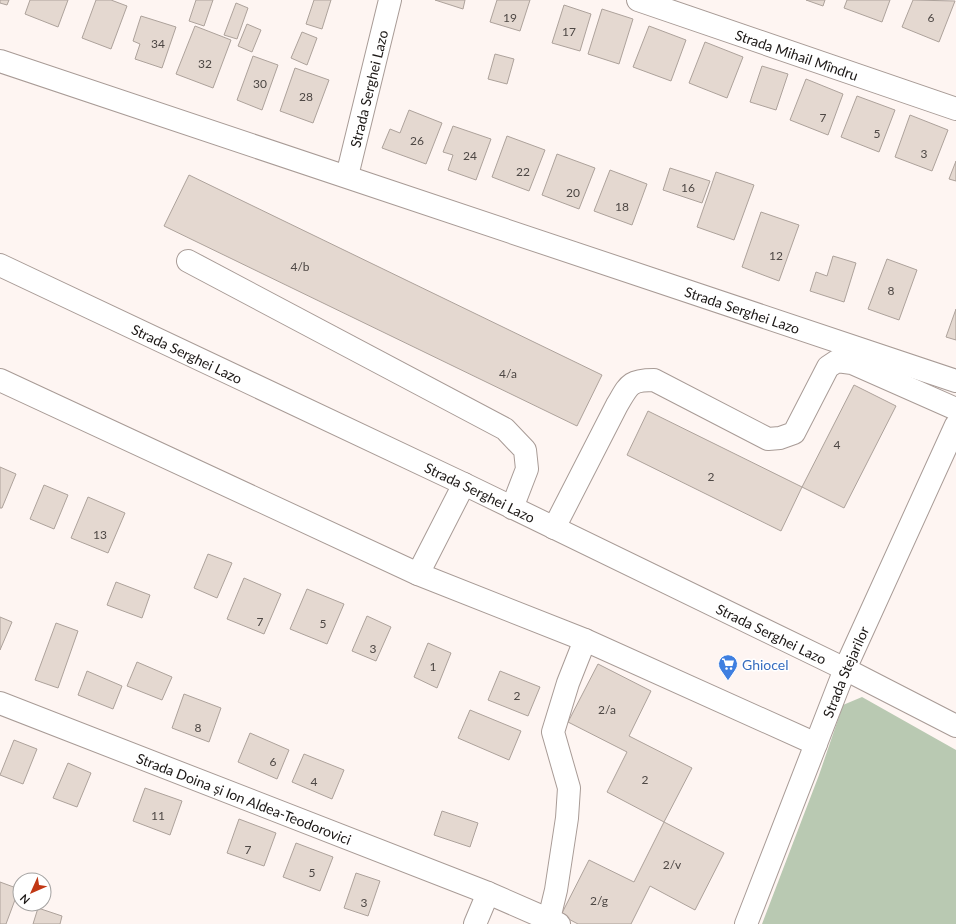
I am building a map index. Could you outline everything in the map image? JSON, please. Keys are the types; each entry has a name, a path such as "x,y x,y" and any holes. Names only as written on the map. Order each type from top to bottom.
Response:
{"street":[{"name":"Strada Serghei Lazo","path":"347,176 390,0"},
{"name":"Strada Mihail Mîndru","path":"638,0 956,109"},
{"name":"Strada Serghei Lazo","path":"0,61 956,381"},
{"path":"188,261 505,429 525,450 527,469 512,508"},
{"name":"Strada Serghei Lazo","path":"0,264 464,484 845,670 956,726"},
{"path":"554,528 617,405 628,386 638,380 654,380 768,439 780,438 794,433 828,367 837,360 852,363 956,409"},
{"path":"0,380 418,574 585,640 816,744"},
{"name":"Strada Stejarilor","path":"746,924 845,670 956,425"},
{"path":"418,574 464,484"},
{"path":"554,922 556,890 567,818 569,788 553,732 568,683 585,640"},
{"name":"Strada Doina și Ion Aldea-Teodorovici","path":"0,703 488,893 554,922"},
{"path":"475,924 488,893"}],"green space":[{"path":"862,697 956,750 956,924 762,924 819,775 843,705"}],"building":[{"path":"0,0 9,0 7,5 0,3"},
{"path":"30,0 68,0 58,27 25,14"},
{"path":"96,0 111,0 127,6 111,49 82,38"},
{"path":"196,0 213,0 204,26 189,21"},
{"path":"314,0 331,0 322,29 306,24"},
{"path":"435,0 465,0 463,9"},
{"path":"497,0 530,0 520,31 490,22"},
{"path":"806,0 825,0 823,6"},
{"path":"847,0 890,0 882,22 844,8"},
{"path":"913,0 955,1 939,42 902,27"},
{"path":"236,3 248,8 237,39 224,35"},
{"path":"564,5 591,14 580,51 552,43"},
{"path":"602,9 633,19 619,64 588,54"},
{"path":"141,16 176,27 162,68 135,59 140,44 133,41"},
{"path":"247,24 261,30 252,52 238,46"},
{"path":"195,26 231,40 213,88 176,74"},
{"path":"649,26 686,40 671,81 633,67"},
{"path":"302,32 317,38 307,65 291,58"},
{"path":"705,42 743,57 727,98 689,83"},
{"path":"495,54 514,59 507,84 488,79"},
{"path":"253,56 278,65 262,110 237,100"},
{"path":"762,66 788,74 776,110 750,102"},
{"path":"295,68 329,80 313,123 280,111"},
{"path":"806,79 843,94 828,135 790,120"},
{"path":"857,96 895,110 879,152 841,137"},
{"path":"409,110 442,123 426,164 382,148 390,129 400,133"},
{"path":"910,115 948,130 932,171 895,157"},
{"path":"453,126 491,139 476,180 448,170 453,155 443,152"},
{"path":"507,136 545,150 529,191 492,177"},
{"path":"557,154 595,168 579,209 542,195"},
{"path":"956,161 956,181 949,179"},
{"path":"670,168 710,181 702,203 663,190"},
{"path":"610,170 647,184 632,225 594,211"},
{"path":"716,172 754,185 734,240 697,227"},
{"path":"189,175 602,375 577,426 164,226"},
{"path":"761,212 799,225 779,281 742,267"},
{"path":"833,256 856,263 844,302 810,291 816,272 827,276"},
{"path":"887,259 917,270 899,320 868,309"},
{"path":"956,309 956,340 946,337"},
{"path":"854,385 896,406 844,508 802,487"},
{"path":"648,411 802,487 781,531 627,455"},
{"path":"0,467 16,474 2,508 0,508"},
{"path":"44,485 68,495 54,529 30,519"},
{"path":"88,497 125,513 108,553 71,538"},
{"path":"208,554 232,563 217,598 194,588"},
{"path":"244,578 281,594 264,634 227,619"},
{"path":"116,582 150,595 142,618 107,605"},
{"path":"307,589 344,604 327,644 290,629"},
{"path":"367,616 391,627 376,661 352,651"},
{"path":"0,617 12,622 0,650"},
{"path":"56,623 78,631 58,688 35,680"},
{"path":"428,643 451,653 437,688 414,677"},
{"path":"137,662 172,677 162,700 127,686"},
{"path":"598,664 651,691 629,736 692,768 664,822 607,792 627,752 568,722"},
{"path":"87,671 122,686 113,709 78,695"},
{"path":"500,671 540,687 528,716 488,700"},
{"path":"184,694 221,708 209,742 172,728"},
{"path":"470,710 521,731 509,760 458,738"},
{"path":"250,733 289,750 277,779 238,762"},
{"path":"14,740 37,749 23,784 0,775"},
{"path":"304,754 344,770 332,799 292,782"},
{"path":"68,763 91,773 77,807 53,798"},
{"path":"145,788 182,801 170,835 133,821"},
{"path":"442,811 478,823 470,847 434,835"},
{"path":"239,819 276,833 264,866 227,853"},
{"path":"664,822 724,853 695,910 650,886 631,924 578,924 561,915 589,860 634,882"},
{"path":"296,843 333,857 320,891 283,877"},
{"path":"356,873 380,881 368,916 344,908"},
{"path":"0,882 12,886 12,908 6,924 0,924"},
{"path":"37,912 50,912 62,916 60,924 33,924"}],"place":[{"name":"Ghiocel","path":"728,681"}]}
